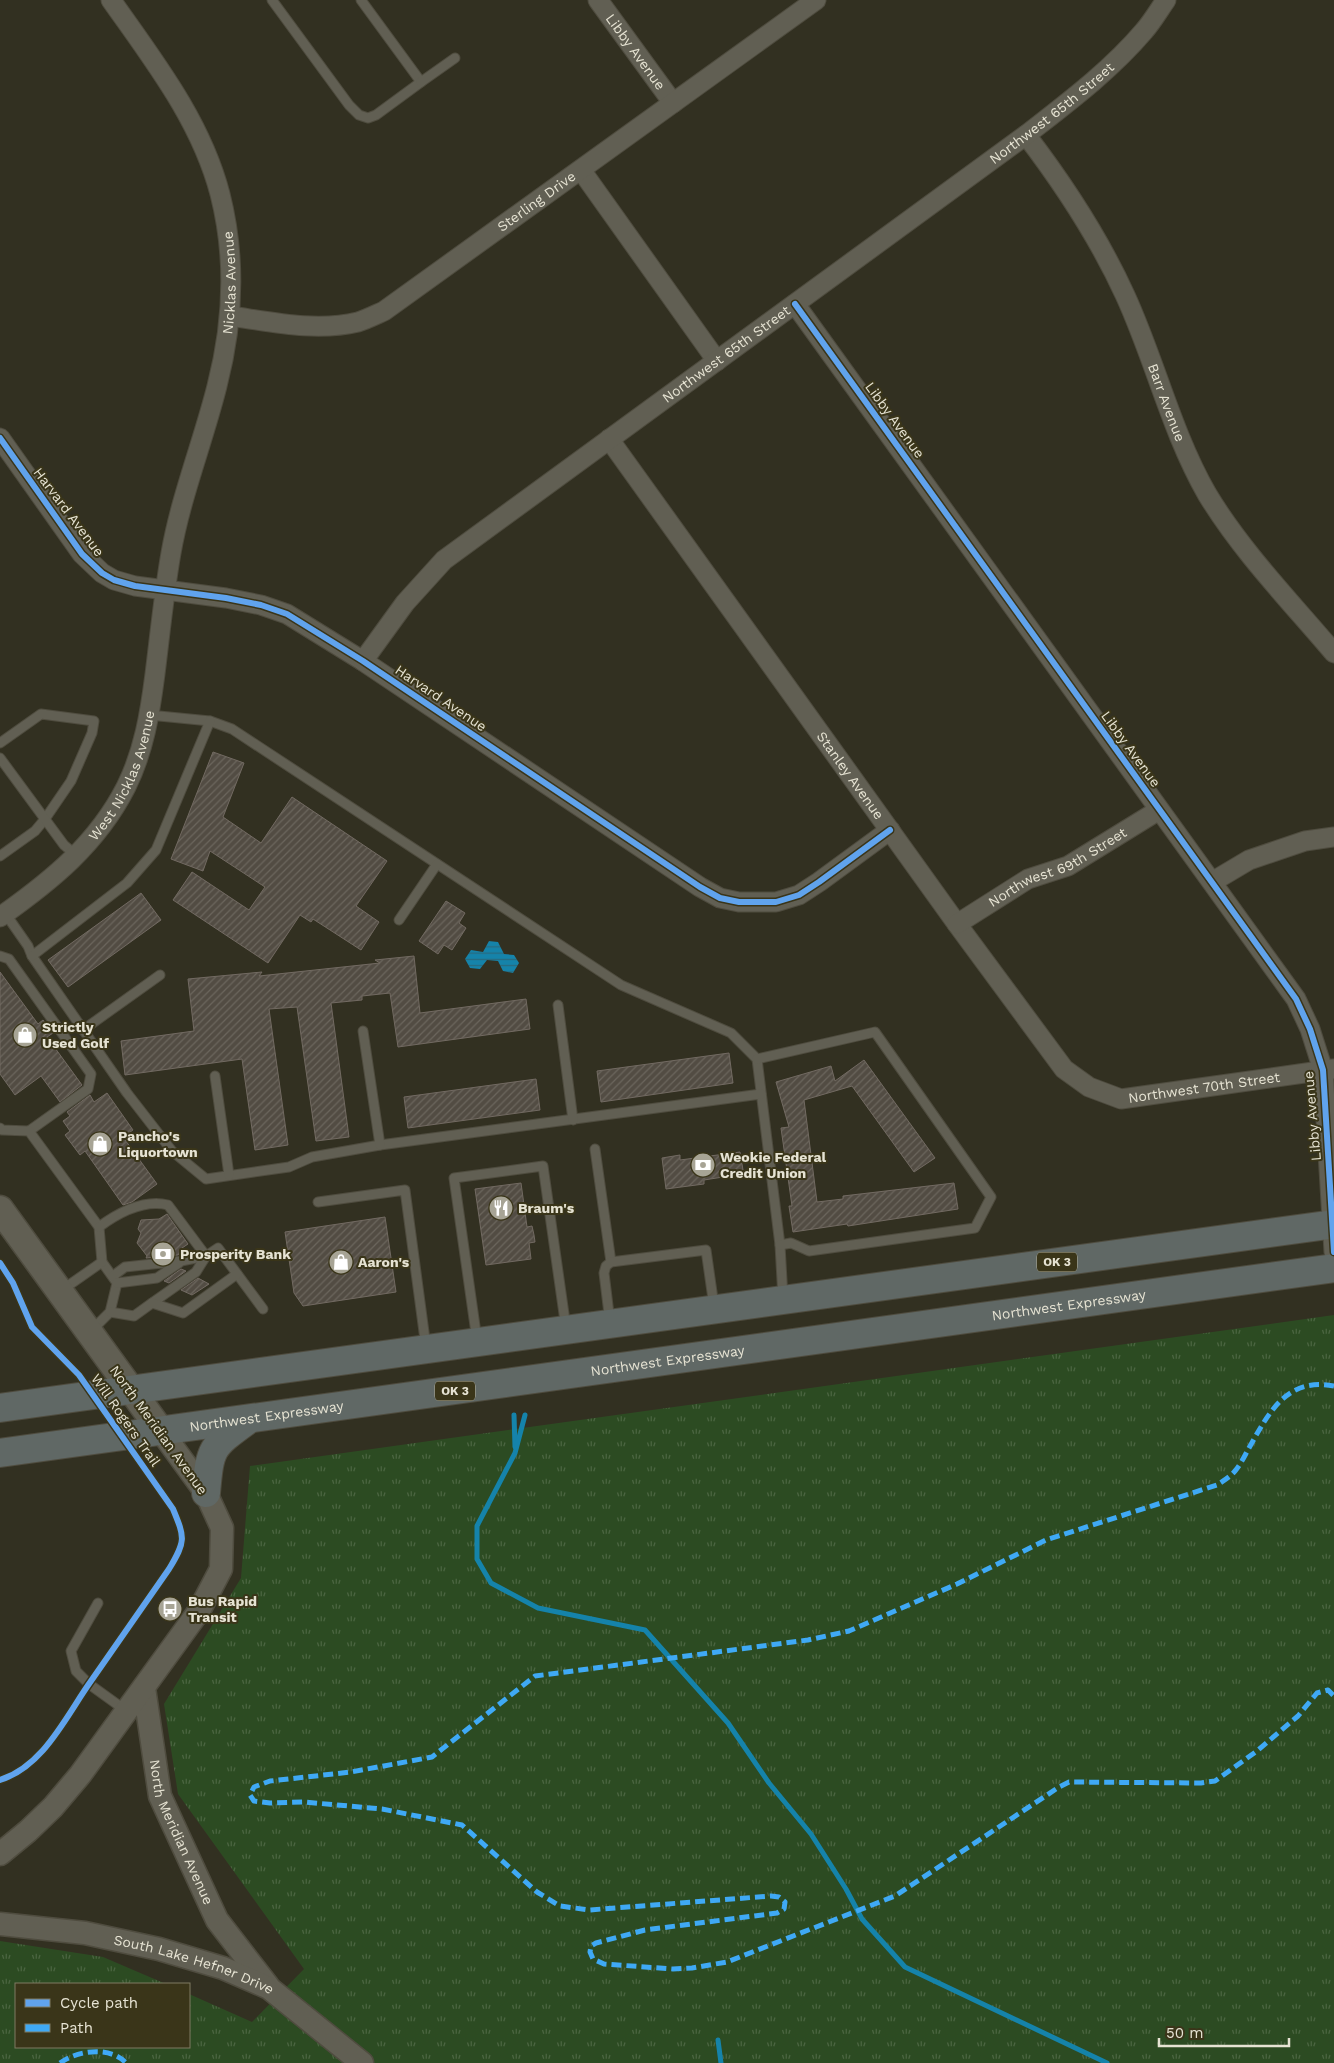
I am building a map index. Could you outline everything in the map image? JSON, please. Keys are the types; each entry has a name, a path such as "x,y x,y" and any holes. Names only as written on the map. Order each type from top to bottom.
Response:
{"highway":[{"name":"OK 3","path":"0,1408 1333,1224"},
{"name":"Northwest Expressway","path":"0,1453 1334,1268"},
{"path":"783,1301 788,1344"},
{"path":"206,1493 208,1464 212,1450 222,1439 249,1419"}],"main road":[{"name":"North Meridian Avenue","path":"0,1209 161,1431"}],"street":[{"name":"Nicklas Avenue","path":"111,0 178,96 207,154 220,195 228,239 230,316 218,386 181,513 166,589"},
{"name":"Libby Avenue","path":"598,0 673,103"},
{"name":"Sterling Drive","path":"230,316 304,326 333,326 360,321 384,311 816,0"},
{"name":"Northwest 65th Street","path":"363,661 404,603 444,560 1026,135 1083,90 1117,58 1144,31 1166,0"},
{"name":"Barr Avenue","path":"1026,135 1066,188 1103,250 1126,296 1172,418 1207,494 1258,563 1334,653"},
{"path":"581,170 717,361"},
{"name":"Libby Avenue","path":"795,304 1296,1000 1329,1070 1334,1252"},
{"name":"Harvard Avenue","path":"0,438 92,565 102,574 114,580 135,586 226,598 261,605 287,614 363,661 700,888 720,898 761,904 776,902 799,895 890,830"},
{"name":"Stanley Avenue","path":"609,439 957,924 1064,1069 1089,1087 1106,1093"},
{"name":"West Nicklas Avenue","path":"3,915 49,881 77,856 103,824 128,784 141,752 149,715 166,589"},
{"name":"Northwest 69th Street","path":"957,924 1028,879 1068,866 1159,810"},
{"path":"1212,882 1249,860 1305,840 1334,837"},
{"name":"Northwest 70th Street","path":"1106,1093 1121,1099 1329,1070"},
{"name":"North Meridian Avenue","path":"161,1431 206,1493 222,1528 221,1569 199,1611 144,1688 160,1796 217,1920 269,1988"},
{"path":"0,1854 53,1807 80,1775 144,1688"},
{"name":"South Lake Hefner Drive","path":"0,1924 84,1933 160,1949 223,1968 269,1988 362,2063"}],"lane":[{"path":"272,0 359,115 368,118 376,115 455,58"},
{"path":"361,0 421,82"},
{"path":"0,743 41,714 94,722 92,733 71,781 45,819 35,831 3,854 0,843"},
{"path":"149,715 210,721 232,729 621,985 731,1033 757,1060 780,1245 783,1301"},
{"path":"32,956 127,884 156,850 210,721"},
{"path":"0,758 64,845 77,856"},
{"path":"399,920 437,864"},
{"path":"3,915 28,946 32,956 127,1093 172,1151 206,1179 289,1167 312,1157 380,1146 761,1094"},
{"path":"0,956 9,959 91,1074 88,1089 29,1131 0,1130"},
{"path":"83,1030 160,975"},
{"path":"558,1005 573,1120"},
{"path":"363,1031 380,1146"},
{"path":"757,1060 875,1032 991,1197 975,1228 809,1251 791,1243 780,1245"},
{"path":"215,1076 229,1176"},
{"path":"29,1131 99,1228 102,1262 115,1279"},
{"path":"594,1149 610,1262"},
{"path":"477,1343 454,1178 544,1166 566,1330"},
{"path":"318,1202 405,1190 426,1350"},
{"path":"99,1228 119,1213 147,1204 168,1204 206,1256"},
{"path":"89,1333 110,1312 115,1279 125,1267 181,1261 206,1256 218,1248 263,1309"},
{"path":"610,1324 604,1273 606,1266 610,1262 706,1250 714,1310"},
{"path":"110,1312 134,1316 196,1272 206,1256"},
{"path":"115,1279 157,1278 181,1261"},
{"path":"59,1292 102,1262"},
{"path":"152,1303 183,1313 237,1274"},
{"path":"98,1603 71,1651 76,1671 89,1684 128,1712"}],"green space":[{"path":"1334,1315 1334,2063 0,2063 0,1941 103,1957 164,1983 15,1983 15,2048 190,2048 190,1994 252,2022 304,1969 178,1794 164,1704 241,1578 250,1466"}],"water":[{"path":"489,941 498,942 504,954 514,955 519,963 513,973 503,971 498,961 487,960 480,969 470,968 465,959 471,950 483,952"}],"building":[{"path":"213,752 244,763 223,817 261,843 292,797 387,861 356,906 379,922 361,950 313,919 311,922 300,915 268,963 173,900 192,872 249,910 265,887 210,851 203,871 171,859"},
{"path":"141,893 161,920 68,987 48,960"},
{"path":"446,901 465,913 459,923 466,928 452,950 444,945 438,954 419,941"},
{"path":"414,956 420,1013 526,999 530,1029 398,1047 390,993 362,996 362,1000 331,1003 349,1137 316,1141 297,1007 269,1009 288,1145 255,1150 242,1059 125,1075 121,1041 194,1031 188,979 262,972 259,976 380,963 375,960"},
{"name":"Strictly Used Golf","path":"0,972 38,1024 43,1020 53,1033 47,1037 82,1085 60,1102 41,1076 15,1095 0,1074"},
{"path":"729,1053 733,1083 601,1102 597,1071"},
{"path":"864,1060 935,1158 914,1172 852,1086 804,1100 817,1202 843,1199 843,1196 954,1183 958,1209 848,1226 847,1224 793,1232 789,1206 792,1206 781,1128 789,1127 776,1082 831,1066 835,1081"},
{"path":"536,1079 540,1110 408,1128 404,1097"},
{"name":"Pancho's Liquortown","path":"107,1093 133,1130 123,1137 157,1184 132,1202 123,1205 85,1151 80,1155 65,1135 70,1131 63,1121 70,1116 67,1112 90,1095 94,1102"},
{"name":"Weokie Federal Credit Union","path":"740,1152 743,1170 722,1173 723,1177 704,1180 704,1184 666,1189 662,1158 680,1155 680,1160"},
{"name":"Braum's","path":"521,1183 527,1227 532,1226 535,1242 529,1243 531,1259 486,1265 475,1189"},
{"path":"167,1214 188,1244 182,1248 184,1251 178,1255 146,1258 147,1256 137,1243 141,1233 138,1229 141,1220 159,1219"},
{"name":"Aaron's","path":"385,1217 396,1292 303,1306 294,1293 285,1232"},
{"path":"181,1269 186,1271 169,1283 164,1281"},
{"path":"198,1278 209,1284 192,1295 181,1290"}],"waterway":[{"path":"514,1415 515,1447"},
{"path":"525,1415 515,1453 477,1526 477,1559 491,1583 538,1608 645,1630 728,1723 769,1783 811,1834 846,1889 862,1919 905,1967 1107,2063"},
{"path":"718,2040 721,2063"}],"marked path":[{"path":"1334,1386 1318,1385 1304,1387 1292,1392 1281,1400 1264,1422 1237,1468 1229,1477 1217,1485 1046,1540 957,1584 849,1631 808,1640 535,1676 432,1757 351,1772 270,1781 254,1787 250,1795 254,1801 270,1803 304,1802 382,1809 462,1825 537,1892 560,1906 589,1910 771,1896 779,1897 785,1902 784,1909 777,1913 645,1930 591,1946 590,1952 593,1959 604,1964 673,1969 692,1968 727,1962 895,1896 1069,1782 1201,1783 1215,1781 1257,1751 1298,1716 1317,1693 1328,1690 1334,1696"},
{"path":"60,2063 76,2055 94,2052 111,2054 126,2063"}],"cycle path":[{"path":"795,304 1296,999 1310,1029 1323,1070 1334,1252"},
{"path":"0,438 82,554 102,573 114,580 135,586 226,598 261,605 287,614 363,661 700,887 720,898 739,902 776,902 799,895 890,830"},
{"name":"Will Rogers Trail","path":"0,1263 13,1283 32,1327 79,1375 173,1509 180,1527 182,1539 169,1569 53,1738 29,1764 16,1773 0,1780"}],"place":[{"name":"Strictly Used Golf","path":"25,1035"},
{"name":"Pancho's Liquortown","path":"100,1144"},
{"name":"Weokie Federal Credit Union","path":"703,1165"},
{"name":"Braum's","path":"501,1208"},
{"name":"Prosperity Bank","path":"163,1254"},
{"name":"Aaron's","path":"341,1262"},
{"name":"Bus Rapid Transit","path":"170,1609"}]}
